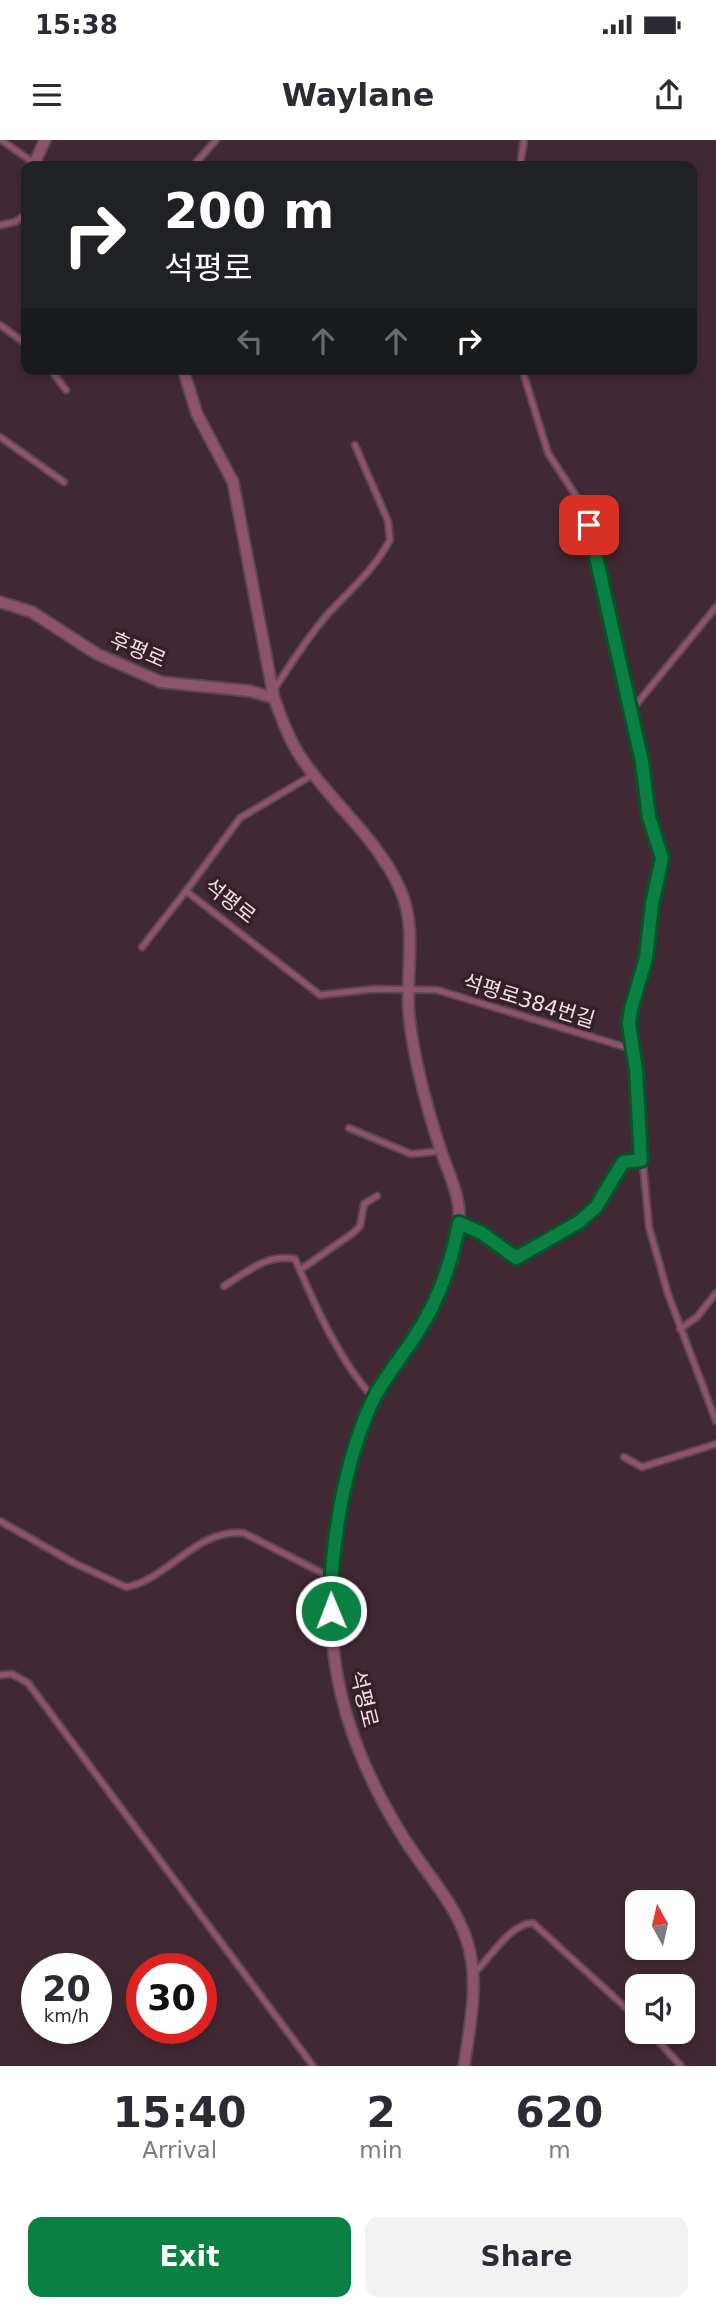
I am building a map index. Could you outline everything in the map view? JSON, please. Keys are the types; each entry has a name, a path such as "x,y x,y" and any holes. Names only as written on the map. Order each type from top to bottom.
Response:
{"street":[{"path":"35,161 45,140"},
{"name":"석평로","path":"185,375 197,414 233,482 274,695 294,746 381,858 400,887 410,927 408,1013 415,1051 441,1151 458,1197 459,1223 449,1271 434,1304 374,1399 353,1455 330,1577 335,1663 356,1744 406,1841 454,1914 467,1940 474,1973 464,2066"},
{"name":"후평로","path":"0,603 32,612 97,654 160,682 274,695"}],"lane":[{"path":"1,140 30,161"},
{"path":"197,161 216,140"},
{"path":"521,161 524,140"},
{"path":"0,225 15,222 21,218"},
{"path":"0,325 21,340"},
{"path":"55,375 66,390"},
{"path":"524,375 548,453 580,502 589,525 642,762 649,817 662,858 652,904 646,958 631,1009 641,1160 649,1227 680,1329 716,1422"},
{"path":"0,437 64,482"},
{"path":"274,695 320,625 359,584 390,540 388,521 355,445"},
{"path":"630,712 716,607"},
{"name":"석평로","path":"314,774 240,818 186,891 320,995 409,988"},
{"path":"142,947 186,891"},
{"name":"석평로384번길","path":"409,988 438,990 632,1049"},
{"path":"349,1128 411,1154 441,1151"},
{"path":"459,1223 482,1233 516,1258 579,1222 602,1199 616,1170 623,1162 641,1160"},
{"path":"300,1270 353,1233 360,1226 364,1204 377,1196"},
{"path":"224,1286 279,1256 295,1259 327,1329 362,1386 374,1399"},
{"path":"680,1329 697,1317 716,1293"},
{"path":"624,1457 642,1467 716,1444"},
{"path":"0,1521 105,1579 126,1587 146,1580 192,1548 231,1532 244,1533 330,1577"},
{"path":"0,1675 12,1674 28,1683 313,2066"},
{"path":"474,1973 495,1954 512,1930 522,1923 533,1923 625,2007"},
{"path":"661,2044 681,2066"}],"route":[{"path":"331,1611 330,1577 353,1455 374,1399 434,1304 449,1271 459,1223 482,1233 516,1258 579,1222 596,1207 623,1162 641,1160 636,1070 629,1024 646,958 652,904 662,858 649,817 642,762 589,525"}]}
